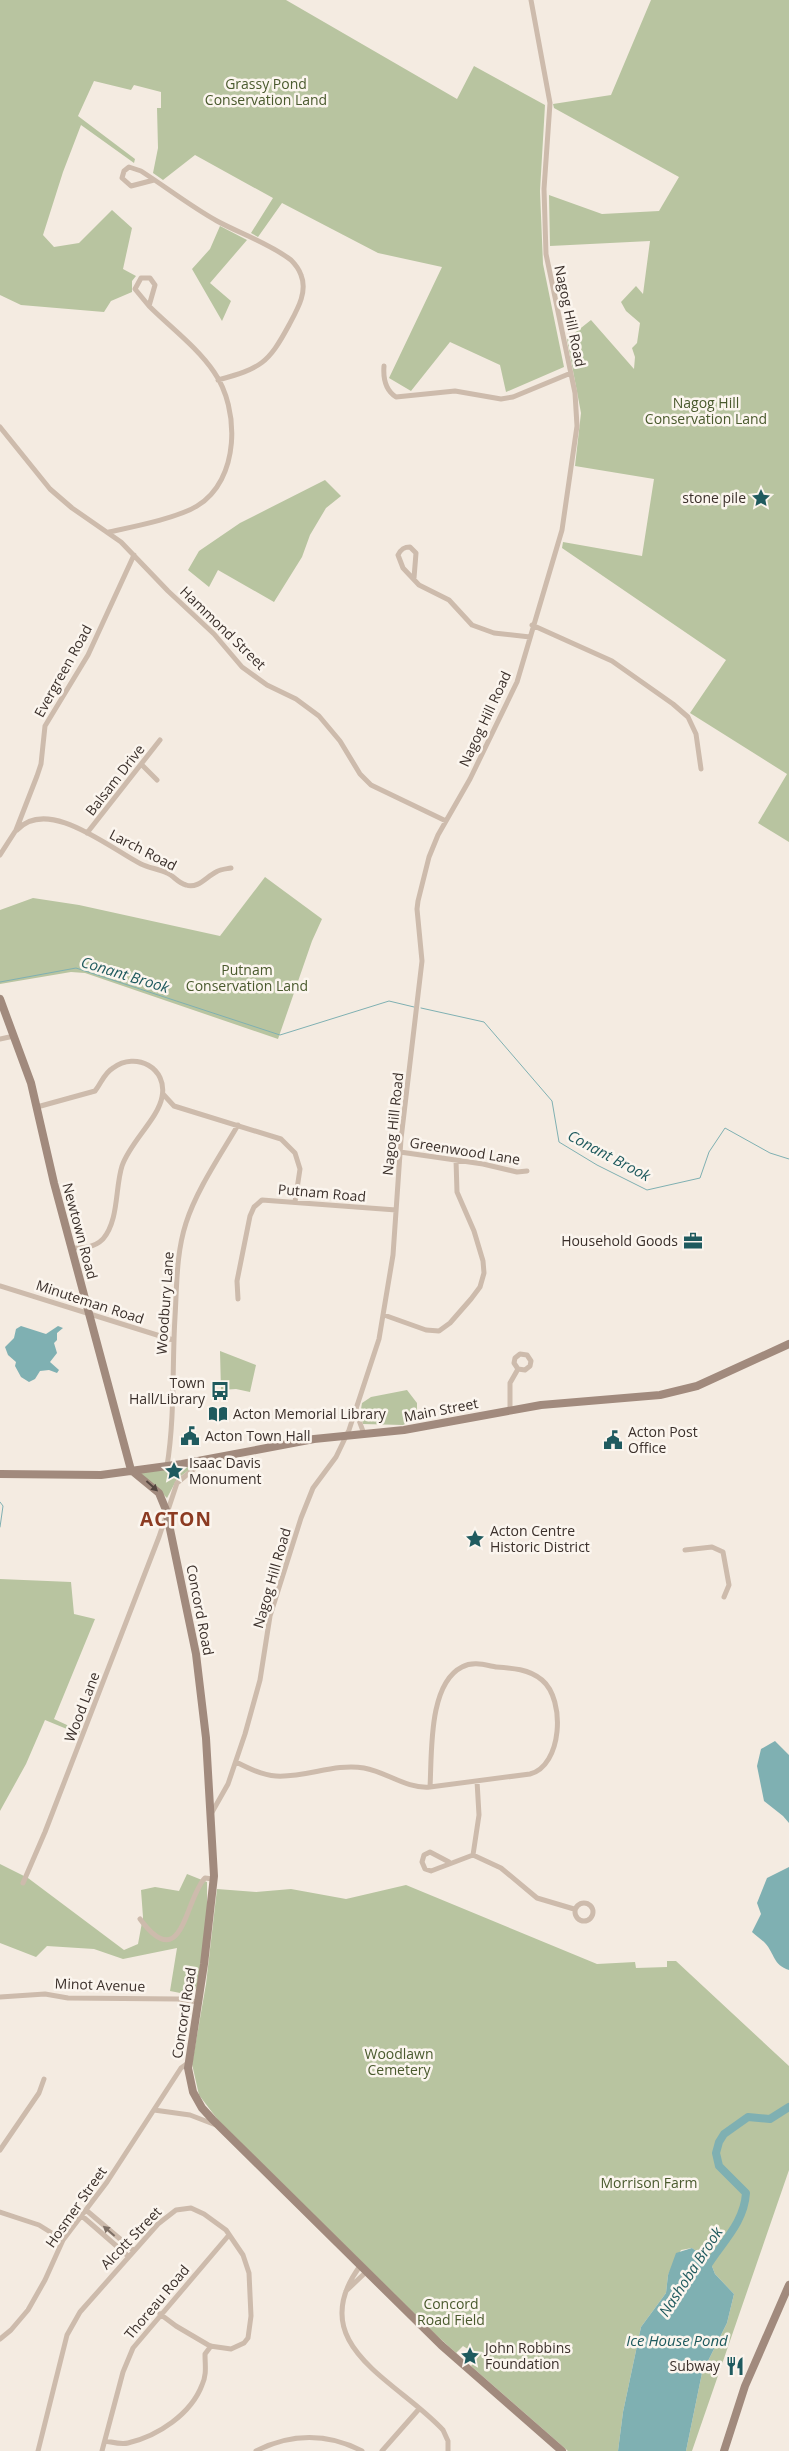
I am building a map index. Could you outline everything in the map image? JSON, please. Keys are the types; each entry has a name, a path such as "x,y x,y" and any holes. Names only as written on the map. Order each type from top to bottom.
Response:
{"street":[{"name":"Nagog Hill Road","path":"211,1814 220,1801 236,1762 260,1680 270,1617 301,1518 313,1488 336,1457 356,1412 379,1339 393,1255 400,1152 422,961 417,909 429,857 513,690 562,530 578,413 546,254 544,188 550,103 531,0"},
{"path":"154,180 130,186 122,178 124,171 129,167 141,171 216,220 282,254 295,264 302,277 304,287 299,306 270,357 263,364 244,373 218,380"},
{"path":"109,532 191,509 212,494 226,468 232,429 229,405 218,380 203,359 149,306 135,289 141,278 150,278 155,284 149,306"},
{"path":"384,366 385,384 389,393 396,397 455,391 500,399 514,397 571,373"},
{"name":"Hammond Street","path":"0,426 52,492 109,532 134,555 168,591 214,634 242,667 267,685 296,699 319,716 340,741 360,774 372,786 446,821"},
{"path":"414,578 416,553 410,547 407,547 402,549 398,555 403,568 419,585 449,600 462,616 477,628 530,637"},
{"name":"Evergreen Road","path":"0,855 16,830 41,764 45,726 88,654 134,555"},
{"path":"532,625 612,661 673,704 688,717 696,734 700,769"},
{"name":"Balsam Drive","path":"87,833 160,740"},
{"path":"142,765 157,780"},
{"name":"Larch Road","path":"16,830 27,822 57,820 87,833 142,865 166,872 185,885 198,884 216,872 231,868"},
{"name":"Newtown Road","path":"0,999 37,1107 71,1248 131,1470"},
{"path":"0,1039 14,1036"},
{"path":"37,1107 90,1094 95,1091 112,1068 131,1061 140,1061 157,1072 162,1079 162,1094 157,1109 126,1156 120,1174 111,1224 106,1234 95,1245 85,1248 71,1248"},
{"path":"162,1094 174,1106 281,1138 295,1153 300,1169 295,1202"},
{"name":"Woodbury Lane","path":"167,1466 177,1266 186,1221 238,1125"},
{"name":"Greenwood Lane","path":"400,1152 456,1160 513,1172 527,1171"},
{"path":"384,1315 426,1330 438,1331 445,1328 460,1312 481,1283 483,1262 474,1231 458,1196 456,1160"},
{"name":"Putnam Road","path":"238,1299 237,1281 251,1211 262,1200 396,1210"},
{"name":"Minuteman Road","path":"0,1286 174,1340"},
{"name":"Main Street","path":"0,1474 101,1474 167,1466 344,1436 404,1430 541,1405 667,1394 697,1386 789,1344"},
{"path":"510,1410 510,1383 518,1369"},
{"path":"356,1412 364,1434"},
{"name":"Concord Road","path":"167,1511 170,1497 177,1482 195,1468 195,1461"},
{"name":"Concord Road","path":"131,1470 159,1493 167,1511 196,1654 206,1738 214,1879 212,1909 188,2063 190,2081 195,2096 219,2126 441,2345 562,2451"},
{"name":"Wood Lane","path":"23,1883 40,1847 159,1537 167,1511"},
{"path":"159,1537 173,1538"},
{"path":"685,1550 712,1547 723,1552 729,1585 724,1597"},
{"path":"236,1762 274,1776 293,1776 342,1767 363,1768 408,1784 430,1787 537,1772 548,1763 552,1754 557,1704 551,1690 543,1680 530,1672 476,1664 464,1666 454,1672 442,1692 436,1711 430,1787"},
{"path":"473,1856 479,1815 477,1781"},
{"path":"449,1862 431,1852 426,1854 422,1860 424,1867 428,1870 473,1856 501,1868 538,1898 574,1909"},
{"path":"140,1919 156,1936 166,1939 175,1936 182,1929 199,1884 205,1878 214,1879"},
{"name":"Minot Avenue","path":"0,1997 45,1994 68,1998 178,1999 198,2002"},
{"name":"Hosmer Street","path":"0,2339 11,2330 28,2310 45,2280 63,2240 108,2182 183,2066 188,2063"},
{"path":"0,2150 39,2094 44,2079"},
{"path":"154,2110 190,2116 219,2126"},
{"name":"Alcott Street","path":"38,2451 70,2327 85,2304 158,2224 176,2210 191,2208 204,2214 229,2235 243,2255 249,2273 250,2328 248,2338 238,2347 224,2349 211,2346 176,2326 160,2314"},
{"path":"86,2210 133,2250"},
{"path":"0,2212 39,2225 63,2240"},
{"path":"82,2216 128,2256"},
{"name":"Thoreau Road","path":"102,2451 126,2360 133,2348 229,2235"},
{"path":"360,2266 350,2280 340,2307 341,2321 352,2347 369,2365 419,2408 444,2433 448,2440 448,2451"},
{"path":"343,2295 366,2272"},
{"path":"724,2451 745,2386 789,2285"},
{"path":"105,2441 126,2444 149,2435 185,2412 202,2385 207,2371 205,2354 211,2346"},
{"path":"382,2451 419,2408"},
{"path":"256,2451 277,2442 304,2437 326,2437 346,2443 362,2451"}],"green space":[{"name":"Grassy Pond Conservation Land","path":"0,0 286,0 457,99 474,66 545,105 540,191 543,264 564,367 506,392 500,365 450,342 411,391 389,378 442,267 378,253 282,203 258,237 251,233 273,198 195,155 163,180 153,173 158,148 157,108 161,108 161,92 134,85 131,90 94,81 78,116 135,159 134,163 81,125 63,172 43,235 54,247 79,243 112,210 132,228 123,269 136,276 132,281 132,292 111,301 104,312 21,305 0,295"},
{"name":"Nagog Hill Conservation Land","path":"651,0 789,0 789,842 758,823 787,774 690,713 726,660 562,548 563,542 642,556 654,479 575,466 581,413 567,339 591,320 634,369 635,357 632,348 637,343 640,323 626,311 621,302 636,286 643,294 650,241 550,246 549,195 602,214 659,211 679,177 554,108 553,104 611,95"},
{"path":"220,226 247,240 210,283 231,301 222,321 192,269 210,249"},
{"path":"325,480 341,496 326,508 310,535 302,557 274,602 218,570 209,587 188,570 199,551 240,523"},
{"name":"Putnam Conservation Land","path":"265,877 322,919 312,941 278,1039 85,973 71,972 0,984 0,910 33,898 79,905 220,936"},
{"path":"220,1351 256,1365 250,1392 236,1389 221,1390"},
{"path":"407,1390 417,1403 417,1418 403,1425 363,1424 360,1415 362,1403 371,1397"},
{"path":"191,1463 193,1467 177,1479 167,1498 154,1485 134,1471"},
{"path":"0,1579 71,1582 74,1614 95,1619 54,1719 80,1731 79,1734 45,1720 26,1764 0,1811"},
{"path":"0,1864 28,1878 124,1950 138,1944 143,1917 141,1890 155,1887 179,1891 187,1874 207,1882 207,1914 198,1986 189,1993 170,1991 177,1948 123,1959 94,1949 47,1946 36,1957 0,1943"},
{"name":"Woodlawn Cemetery","path":"406,1885 597,1964 635,1962 636,1968 667,1967 667,1961 676,1961 789,2066 789,2170 692,2451 686,2451 702,2373 727,2323 734,2294 715,2274 710,2261 692,2248 681,2250 668,2275 666,2293 641,2327 623,2412 618,2451 568,2451 471,2366 479,2356 463,2346 456,2353 434,2333 218,2120 199,2095 192,2064 206,1984 217,1889 256,1892 291,1889 346,1899"}],"water":[{"path":"21,1326 46,1334 58,1326 63,1328 57,1333 57,1340 54,1343 57,1353 50,1362 59,1370 57,1373 49,1370 40,1371 35,1379 29,1382 21,1377 15,1366 16,1362 8,1355 5,1347 14,1338 16,1329"},
{"path":"775,1741 789,1755 789,1823 764,1801 757,1766 761,1749"},
{"path":"789,1867 789,1970 777,1962 765,1943 752,1932 761,1914 757,1903 767,1878"},
{"name":"Ice House Pond","path":"692,2248 710,2261 715,2274 734,2294 727,2323 702,2373 686,2451 618,2451 623,2412 641,2327 666,2293 668,2275 676,2253"}],"waterway":[{"name":"Conant Brook","path":"0,982 76,968 280,1035 389,1001 414,1007"},
{"name":"Conant Brook","path":"421,1008 484,1022 552,1101 559,1142 597,1165 647,1190 700,1178 709,1152 725,1128 770,1153 789,1159"},
{"path":"0,1502 3,1506 0,1527"},
{"name":"Nashoba Brook","path":"706,2268 736,2224 741,2214 746,2193 719,2166 716,2153 719,2142 724,2134 748,2117 770,2119 789,2107"}],"place":[{"name":"stone pile","path":"761,498"},
{"name":"Household Goods","path":"693,1241"},
{"name":"Town Hall/Library","path":"220,1391"},
{"name":"Acton Memorial Library","path":"218,1414"},
{"name":"Acton Town Hall","path":"190,1436"},
{"name":"Acton Post Office","path":"613,1440"},
{"name":"Isaac Davis Monument","path":"174,1471"},
{"name":"Acton Centre Historic District","path":"475,1539"},
{"name":"John Robbins Foundation","path":"470,2356"},
{"name":"Subway","path":"735,2366"}],"district":[{"name":"ACTON","path":"176,1519"}],"park label":[{"name":"Morrison Farm","path":"649,2183"},
{"name":"Concord Road Field","path":"451,2312"}]}
